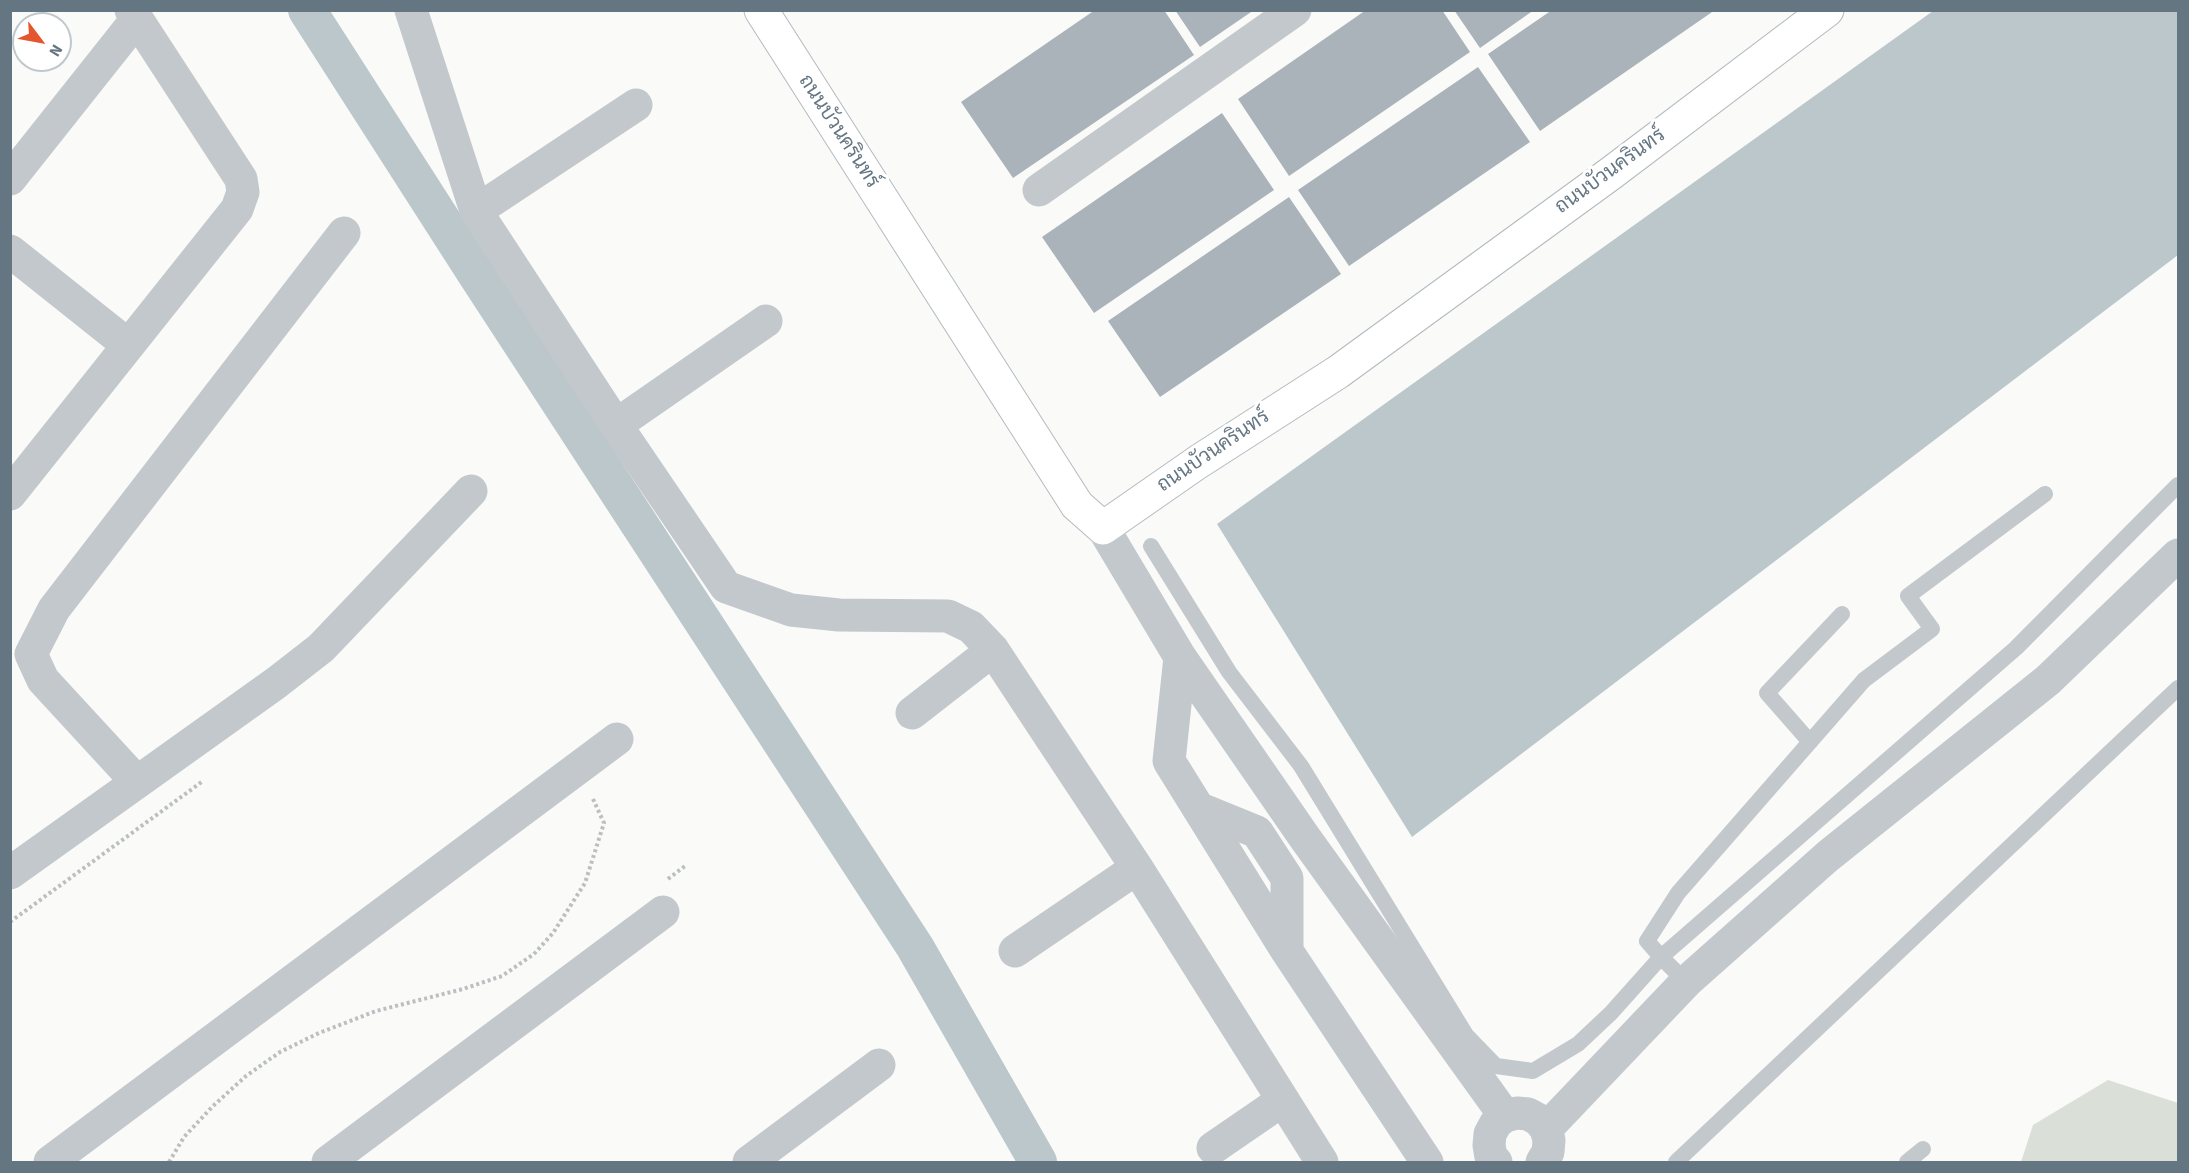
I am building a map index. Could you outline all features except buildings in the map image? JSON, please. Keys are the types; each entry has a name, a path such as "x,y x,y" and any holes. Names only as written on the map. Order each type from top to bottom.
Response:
{"street":[{"path":"411,10 476,211 616,425 726,587 791,610 840,615 948,616 971,627 993,650 1137,868 1322,1162"},
{"name":"ถนนบัวนครินทร์","path":"761,10 1077,505 1103,528 1198,462 1338,372 1610,174 1827,10"},
{"path":"1039,190 1295,10"},
{"path":"10,179 134,15 242,179 243,192 237,208 10,494"},
{"path":"476,211 636,105"},
{"path":"137,782 43,680 31,654 54,609 344,233"},
{"path":"10,251 128,345"},
{"path":"616,425 766,321"},
{"path":"10,873 321,648 471,491"},
{"path":"1103,528 1180,657 1312,848 1505,1116"},
{"path":"1546,1129 1686,982 1828,856 2048,680 2178,555"},
{"path":"912,713 993,650"},
{"path":"1180,657 1168,761 1198,808 1257,832 1287,878 1287,951 1426,1162"},
{"path":"50,1162 617,739"},
{"path":"1015,951 1137,868"},
{"path":"329,1162 663,912"},
{"path":"749,1162 879,1065"},
{"path":"1213,1148 1283,1100"},
{"path":"1496,1162 1491,1157 1490,1134 1496,1123 1505,1116 1517,1113 1528,1114 1539,1120 1546,1129 1549,1140 1548,1152 1542,1162"}],"lane":[{"path":"1151,546 1228,672 1301,766 1466,1035 1496,1066 1533,1071 1578,1044 1611,1013 1661,957 2016,648 2178,485"},
{"path":"1686,982 1647,940 1678,893 1864,680 1932,628 1908,596 2044,494"},
{"path":"1810,742 1767,693 1842,614"},
{"path":"1676,1162 2178,688"},
{"path":"1907,1162 1923,1149"}],"path":[{"path":"169,1162 184,1137 213,1106 246,1076 280,1052 319,1033 376,1011 463,989 502,976 534,954 553,933 585,883 604,823 591,796"}],"shaded area":[{"path":"1933,11 2178,11 2178,255 1412,837 1217,524"},
{"path":"2108,1080 2178,1103 2178,1162 2021,1162 2033,1125"}],"waterway":[{"path":"307,10 915,947 1038,1162"}]}
